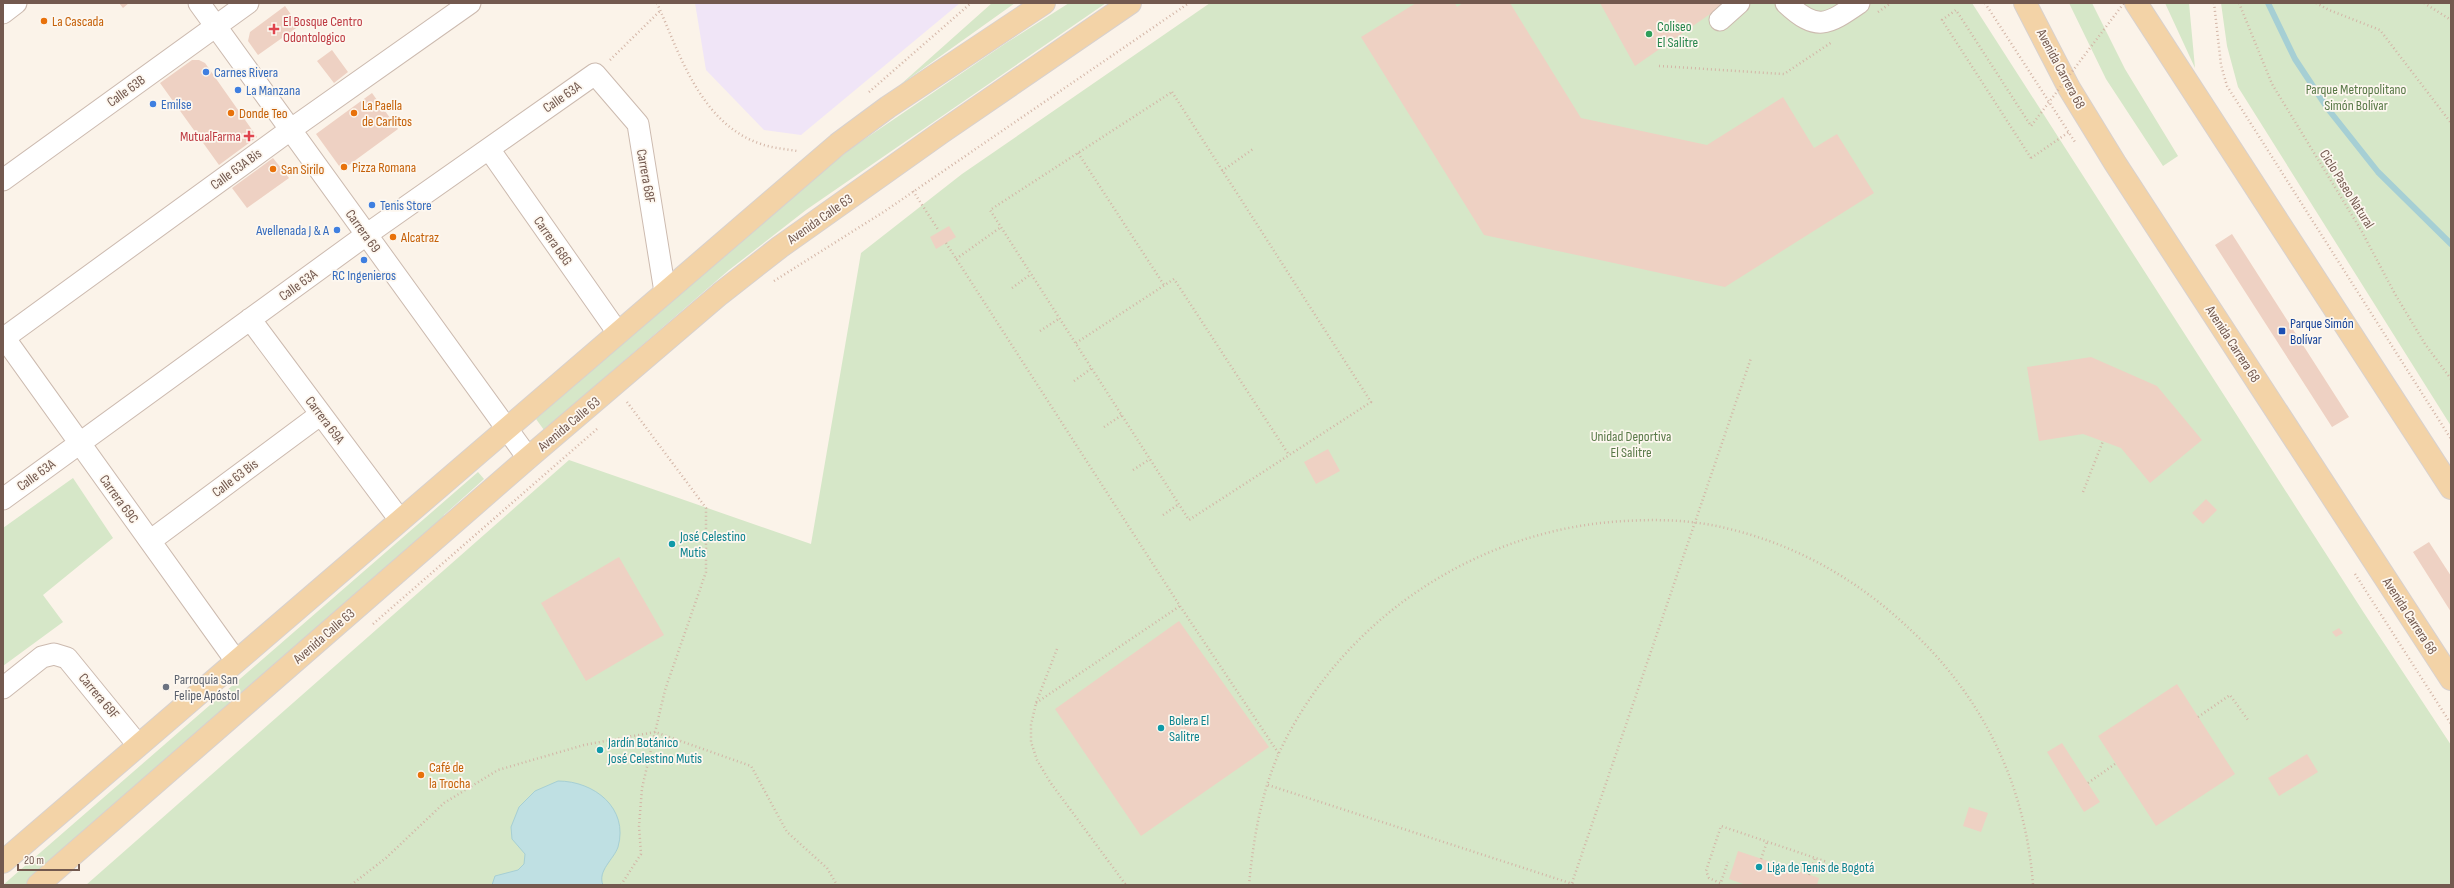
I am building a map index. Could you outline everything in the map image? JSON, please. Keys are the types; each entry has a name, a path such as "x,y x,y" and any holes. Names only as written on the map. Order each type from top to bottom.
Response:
{"main road":[{"path":"3,862 506,428 865,124 1044,3"},
{"name":"Avenida Calle 63","path":"38,885 528,458 621,394 720,294 780,247 1130,3"},
{"name":"Avenida Carrera 68","path":"2025,3 2069,88 2115,162 2451,679"},
{"path":"2136,3 2451,488"},
{"path":"2147,3 2162,44"}],"street":[{"path":"3,13 16,3"},
{"name":"Carrera 69","path":"199,3 528,458"},
{"name":"Calle 63B","path":"3,180 248,3"},
{"name":"Calle 63A Bis","path":"4,337 290,130 470,3"},
{"path":"1720,20 1739,3"},
{"path":"1786,3 1799,15 1817,23 1834,20 1867,8"},
{"name":"Carrera 68F","path":"595,74 638,124 665,292"},
{"name":"Calle 63A","path":"3,499 366,235 595,74"},
{"name":"Carrera 68G","path":"489,149 618,333"},
{"name":"Carrera 69A","path":"250,319 400,520"},
{"name":"Carrera 69C","path":"4,337 236,661"},
{"name":"Calle 63 Bis","path":"150,541 321,414"},
{"name":"Carrera 69F","path":"3,688 42,657 54,654 67,658 138,745"}],"path":[{"path":"657,3 692,83 709,107 730,127 760,144 803,152"},
{"path":"771,283 913,191 1189,3"},
{"path":"1867,8 1891,3"},
{"path":"2069,132 2031,158 1942,20 1956,10 2031,126 2124,3"},
{"path":"2214,3 2221,65 2227,86 2451,439"},
{"name":"Ciclo Paseo Natural","path":"2239,3 2272,84 2358,224 2395,294 2425,344 2451,379"},
{"path":"2316,3 2329,10 2380,30 2451,123"},
{"path":"2424,3 2451,20"},
{"path":"595,74 660,11"},
{"path":"1659,66 1784,74 1837,39"},
{"path":"1172,92 1371,402 1189,520 990,210 1078,153 1172,92"},
{"path":"1222,171 1253,149"},
{"path":"1078,153 1164,285"},
{"path":"913,191 939,231"},
{"path":"956,259 1001,227"},
{"path":"946,243 1180,606 1279,754"},
{"path":"1012,288 1031,274"},
{"path":"1076,343 1174,279 1289,455"},
{"path":"1040,331 1060,318"},
{"path":"1572,883 1751,358"},
{"path":"1074,381 1092,368"},
{"path":"621,394 633,397"},
{"path":"621,394 622,407"},
{"path":"621,394 706,508 706,572 665,690 642,788 639,826 642,854 621,885"},
{"path":"1104,427 1122,415"},
{"path":"372,625 600,427"},
{"path":"2083,492 2103,441"},
{"path":"1133,470 1150,459"},
{"path":"1163,515 1179,504"},
{"path":"1250,885 1258,822 1268,785 1279,754 1301,712 1334,667 1360,638 1392,608 1433,580 1486,552 1542,533 1599,522 1658,519 1695,522 1753,535 1792,549 1832,569 1859,586 1896,614 1950,670 1975,705 2006,765 2023,816 2031,858 2033,885"},
{"path":"1036,703 1180,606"},
{"path":"1057,649 1036,703 1031,725 1031,742 1037,760 1126,885"},
{"path":"2198,717 2230,695 2248,720"},
{"path":"351,885 386,858 444,802 498,770 584,746 655,732 752,766 787,832 827,868 837,885"},
{"path":"2088,783 2115,764"},
{"path":"1268,785 1576,885"},
{"path":"1728,862 1720,884 1709,878 1706,871 1721,826 1827,862"},
{"path":"1761,859 1767,842"},
{"path":"1810,875 1815,858"}],"shaded area":[{"path":"695,3 960,3 801,135 764,130 706,70"}],"green space":[{"path":"992,3 1015,3 900,85"},
{"path":"1069,3 1106,3 806,210 729,270 544,430 536,419 783,203 853,147 1006,43"},
{"name":"Unidad Deportiva El Salitre","path":"1210,3 1972,3 2364,613 2451,745 2451,885 86,885 569,460 811,544 861,253 962,174"},
{"path":"2069,3 2092,3 2125,69 2178,156 2163,166 2106,79"},
{"path":"2165,3 2189,3 2195,68"},
{"name":"Parque Metropolitano Simón Bolívar","path":"2221,3 2451,3 2451,426 2238,87 2227,46"},
{"path":"478,472 484,479 444,515 439,528 25,885 3,885"},
{"path":"73,478 113,538 43,595 63,622 3,666 3,528"}],"water":[{"path":"558,781 571,782 596,792 606,799 618,820 620,833 618,847 602,875 603,885 492,885 495,876 518,870 524,864 525,854 512,839 511,827 519,807 535,791"}],"building":[{"path":"119,3 129,3 123,8"},
{"path":"1416,3 1455,3 1457,7 1463,3 1510,3 1581,118 1707,145 1783,97 1814,148 1837,134 1874,193 1725,287 1484,235 1361,37"},
{"name":"Coliseo El Salitre","path":"1600,3 1726,3 1635,66"},
{"name":"El Bosque Centro Odontologico","path":"285,6 299,26 258,55 248,41 250,32"},
{"path":"332,50 348,72 334,83 317,61"},
{"path":"192,60 199,60 205,63 257,137 219,165 160,83"},
{"path":"372,93 398,129 342,170 316,134"},
{"path":"273,158 289,178 247,208 232,188"},
{"path":"949,226 956,237 936,249 930,237"},
{"name":"Parque Simón Bolívar","path":"2232,234 2349,417 2332,427 2215,245"},
{"path":"2091,357 2157,386 2202,440 2150,483 2121,448 2083,434 2039,441 2027,367"},
{"path":"1328,449 1340,471 1316,484 1304,462"},
{"path":"2206,499 2217,510 2203,524 2192,513"},
{"path":"2429,542 2451,576 2451,612 2413,552"},
{"path":"619,557 664,635 586,681 541,603"},
{"name":"Bolera El Salitre","path":"1179,621 1269,747 1141,836 1055,709"},
{"path":"2339,628 2343,633 2336,637 2332,632"},
{"path":"2177,684 2235,774 2156,826 2098,736"},
{"path":"2062,743 2100,802 2084,812 2047,752"},
{"path":"2307,754 2318,772 2279,796 2268,778"},
{"path":"1969,807 1988,813 1981,832 1963,826"},
{"name":"Liga de Tenis de Bogotá","path":"1738,851 1819,878 1817,885 1746,885 1729,879"}],"waterway":[{"path":"2268,3 2295,59 2328,109 2378,172 2451,244"}],"place":[{"name":"La Cascada","path":"44,21"},
{"name":"El Bosque Centro Odontologico","path":"274,29"},
{"name":"Coliseo El Salitre","path":"1649,34"},
{"name":"Carnes Rivera","path":"206,72"},
{"name":"La Manzana","path":"238,90"},
{"name":"Emilse","path":"153,104"},
{"name":"Donde Teo","path":"231,113"},
{"name":"La Paella de Carlitos","path":"354,113"},
{"name":"MutualFarma","path":"249,136"},
{"name":"Pizza Romana","path":"344,167"},
{"name":"San Sirilo","path":"273,169"},
{"name":"Tenis Store","path":"372,205"},
{"name":"Avellenada J & A","path":"337,230"},
{"name":"Alcatraz","path":"393,237"},
{"name":"RC Ingenieros","path":"364,260"},
{"name":"Parque Simón Bolívar","path":"2282,331"},
{"name":"José Celestino Mutis","path":"672,544"},
{"name":"Parroquia San Felipe Apóstol","path":"166,687"},
{"name":"Bolera El Salitre","path":"1161,728"},
{"name":"Jardín Botánico José Celestino Mutis","path":"600,750"},
{"name":"Café de la Trocha","path":"421,775"},
{"name":"Liga de Tenis de Bogotá","path":"1759,867"}]}
